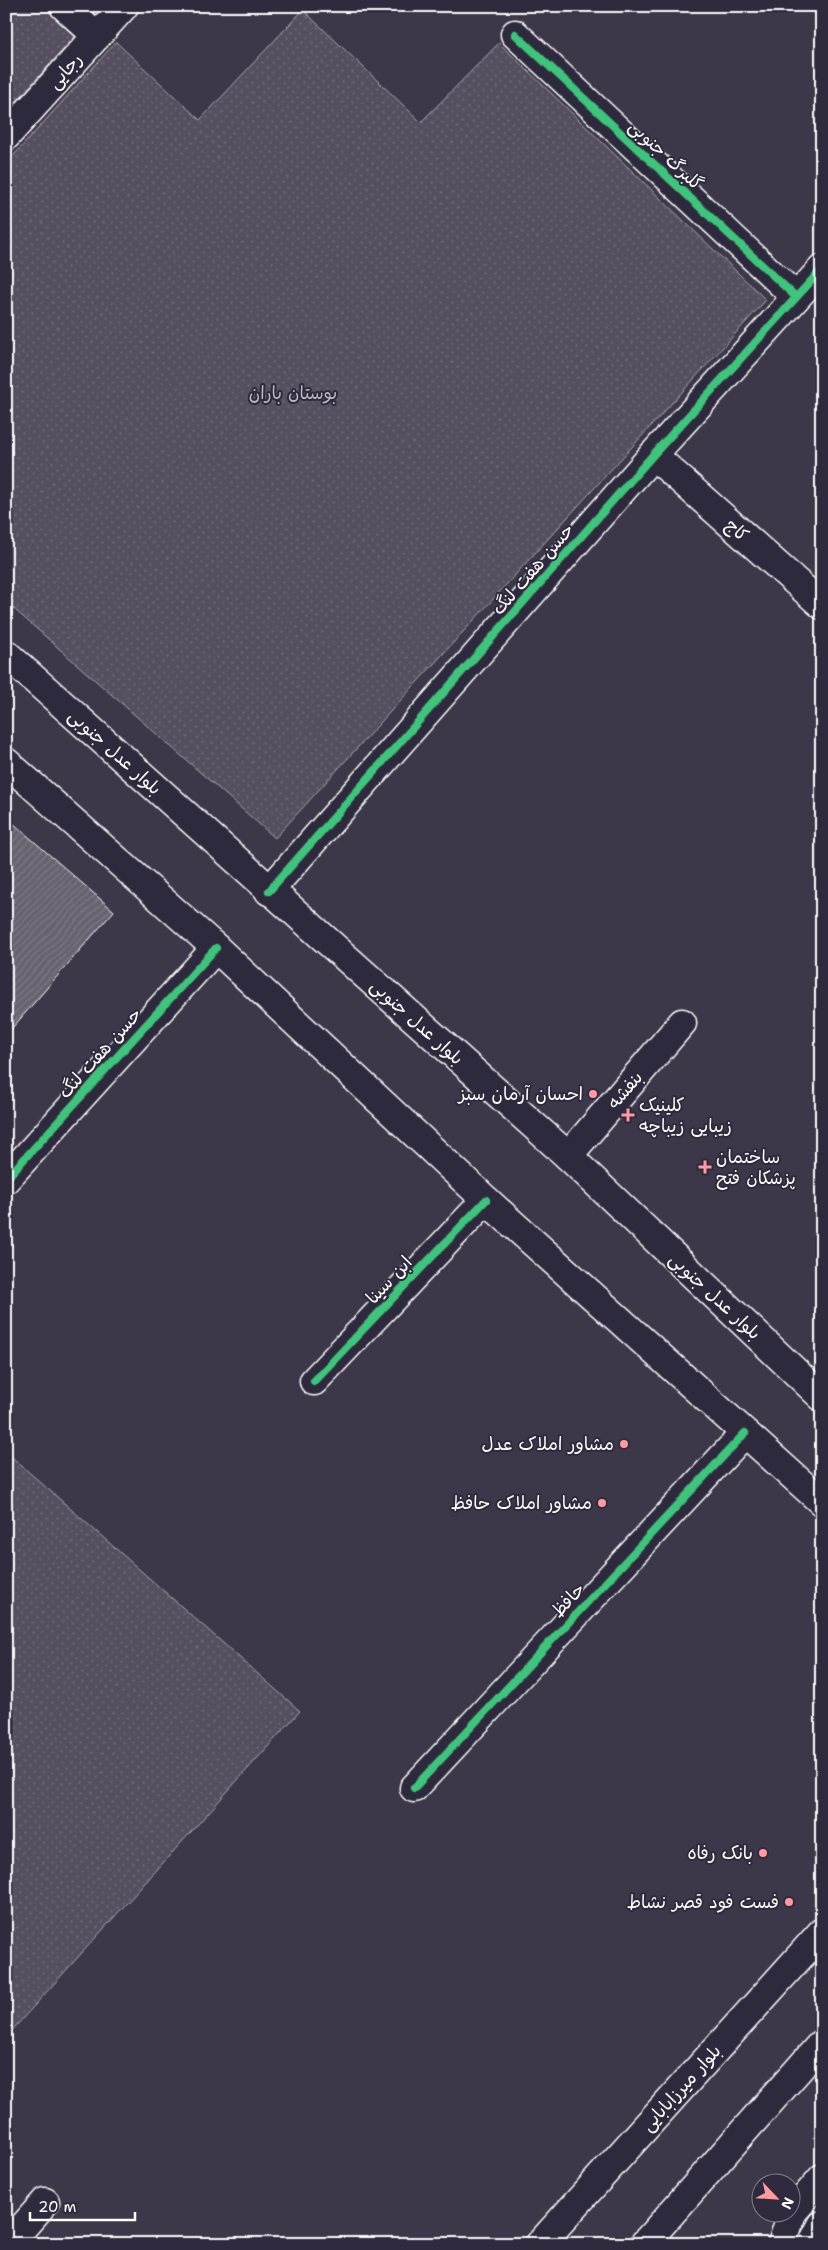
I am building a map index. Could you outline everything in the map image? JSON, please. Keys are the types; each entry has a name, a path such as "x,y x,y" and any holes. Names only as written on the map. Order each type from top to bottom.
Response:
{"main road":[{"path":"64,6 97,36"},
{"name":"رجایی","path":"6,136 124,6"},
{"name":"گلبرگ جنوبی","path":"515,34 796,297"},
{"name":"حسن هفت لنگ","path":"270,891 653,455 822,269"},
{"name":"کاج","path":"653,455 822,605"},
{"name":"بلوار عدل جنوبی","path":"6,654 568,1156 822,1396"},
{"path":"6,762 216,948 486,1200 822,1502"},
{"name":"حسن هفت لنگ","path":"6,1179 216,948"},
{"name":"بنفشه","path":"568,1156 682,1023"},
{"name":"ابن سینا","path":"314,1381 486,1200"},
{"name":"حافظ","path":"414,1788 745,1433"},
{"name":"بلوار میرزابابایی","path":"540,2244 822,1932"},
{"path":"644,2244 822,2043"},
{"path":"782,2244 792,2214 822,2178"},
{"path":"8,2244 44,2202"},
{"path":"812,2244 822,2225"}],"green space":[{"path":"6,6 44,6 76,35 6,113"},
{"name":"بوستان باران","path":"303,10 421,122 499,43 766,300 275,838 6,602 6,164 116,42 200,120"},
{"path":"6,1452 300,1711 6,2037"}],"building":[{"path":"6,817 114,911 6,1035"}],"cycle path":[{"path":"515,34 796,297"},
{"path":"269,891 653,455 822,269"},
{"path":"6,1179 216,948"},
{"path":"314,1381 486,1200"},
{"path":"414,1788 745,1433"}],"place":[{"name":"احسان آرمان سبز","path":"593,1094"},
{"name":"کلینیک زیبایی زیباچه","path":"628,1115"},
{"name":"ساختمان پزشکان فتح","path":"705,1167"},
{"name":"مشاور املاک عدل","path":"624,1444"},
{"name":"مشاور املاک حافظ","path":"602,1503"},
{"name":"بانک رفاه","path":"763,1853"},
{"name":"فست فود قصر نشاط","path":"789,1902"}]}
